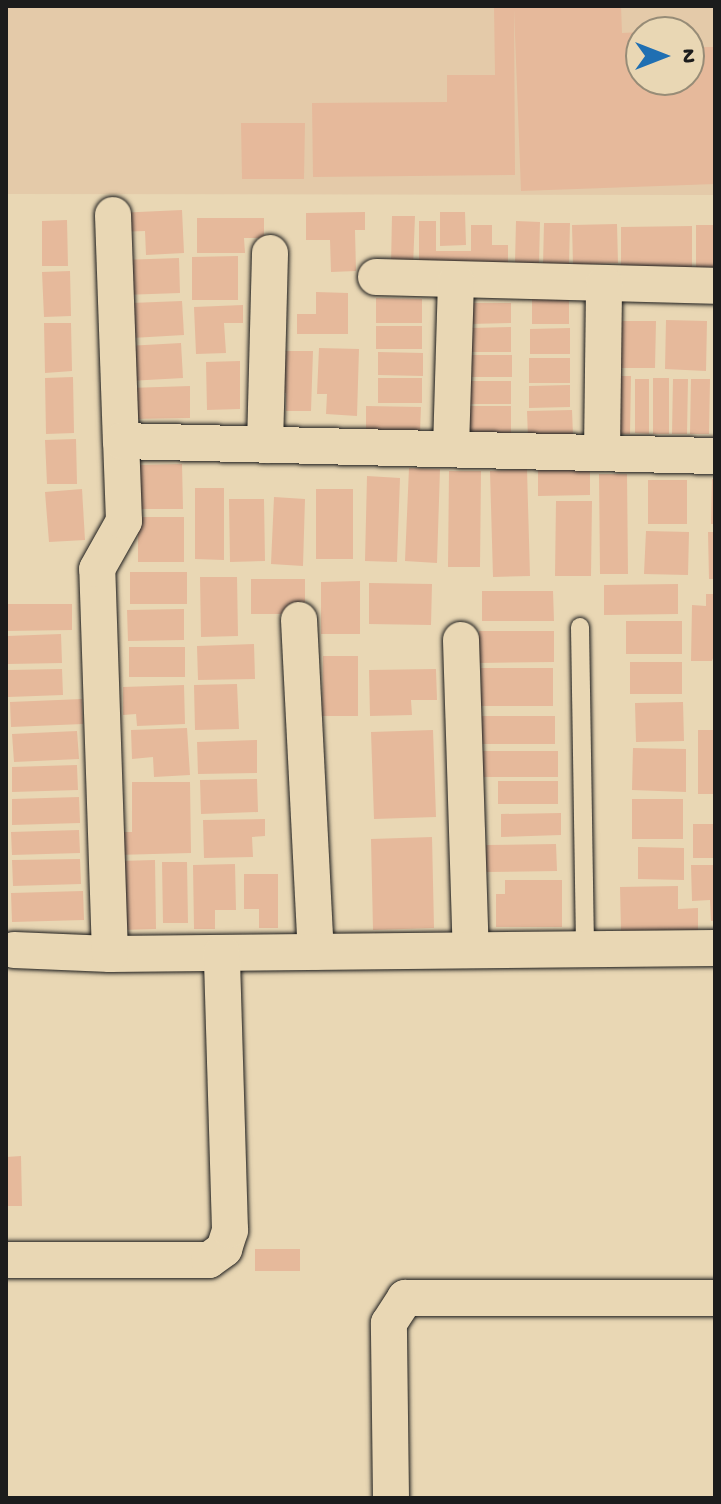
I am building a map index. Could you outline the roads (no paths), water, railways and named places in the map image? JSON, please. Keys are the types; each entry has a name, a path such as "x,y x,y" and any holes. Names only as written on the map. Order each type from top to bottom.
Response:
{"street":[{"path":"110,954 97,569 124,521 113,215"},
{"path":"265,445 270,253"},
{"path":"376,277 715,286"},
{"path":"451,449 456,281"},
{"path":"602,453 604,284"},
{"path":"121,441 715,456"},
{"path":"299,620 316,952"},
{"path":"461,640 471,950"},
{"path":"14,950 110,954 715,948"},
{"path":"6,1260 209,1260 224,1249 230,1230 222,953"},
{"path":"391,1498 389,1323 405,1298 715,1298"}],"lane":[{"path":"580,627 585,949"}]}
